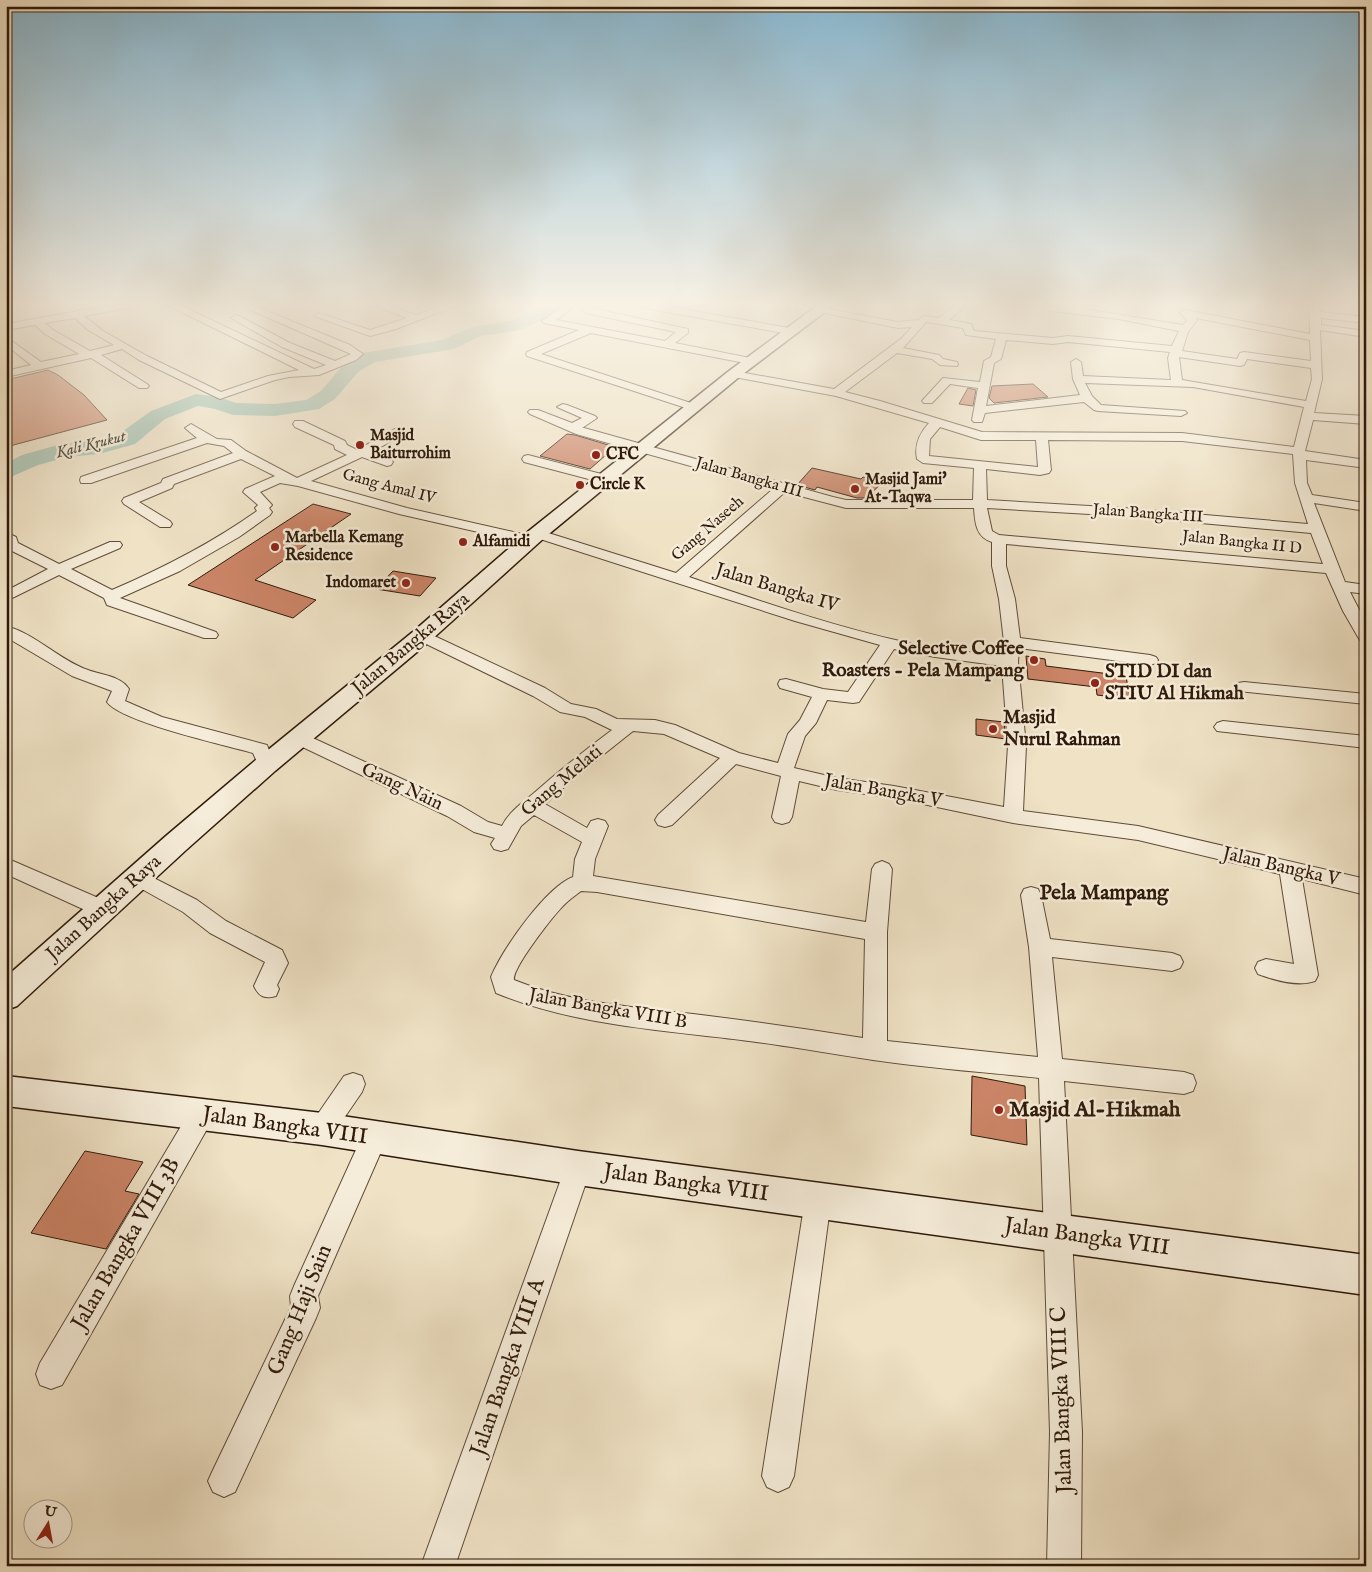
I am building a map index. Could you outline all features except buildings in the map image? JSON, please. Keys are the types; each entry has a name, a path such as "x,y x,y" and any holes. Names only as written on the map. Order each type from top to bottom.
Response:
{"street":[{"path":"130,378 143,386"},
{"path":"182,378 220,396 271,378"},
{"path":"606,378 692,407"},
{"name":"Jalan Bangka Raya","path":"6,997 266,765 422,636 534,537 728,378"},
{"path":"783,378 876,403 981,436 1042,438 1182,437 1366,464"},
{"path":"836,393 855,378"},
{"path":"981,436 978,419 986,378"},
{"path":"1317,378 1298,453 1305,498 1332,569 1366,636"},
{"path":"928,401 947,380 984,386"},
{"path":"1181,413 1098,408 1087,398 1078,380 1177,382 1206,385 1309,410 1366,420"},
{"path":"980,410 1087,398"},
{"path":"563,408 591,418 573,428"},
{"name":"Jalan Bangka III","path":"534,412 580,431 846,504 980,504 1124,512 1316,529"},
{"path":"937,423 929,428 926,434 923,459 980,466 1045,470 1042,438"},
{"name":"Gang Amal IV","path":"299,424 342,444 340,446 359,453"},
{"path":"191,428 207,439 215,442 224,442 242,454 300,482"},
{"path":"359,453 401,431"},
{"path":"86,480 207,439"},
{"path":"359,453 388,462"},
{"name":"Gang Amal IV","path":"300,482 359,453"},
{"path":"165,524 130,501 168,485 168,482 242,454"},
{"path":"528,459 604,479"},
{"path":"980,466 980,504 984,531 989,536 999,539 999,566 1007,599 1012,642 1010,662 1017,746 1013,816"},
{"path":"112,596 175,568 234,534 265,512 262,508 265,505 264,502 250,492 278,479 300,482"},
{"name":"Gang Amal IV","path":"300,482 404,511 534,537"},
{"name":"Gang Naseeh","path":"679,578 734,532 783,487"},
{"path":"1305,498 1366,507"},
{"path":"6,536 11,540 11,546 112,596"},
{"name":"Jalan Bangka IV","path":"534,537 604,554 800,618 890,643 942,654 1010,662"},
{"name":"Jalan Bangka II D","path":"999,539 1332,569"},
{"path":"6,597 60,569 115,545"},
{"path":"1340,586 1366,590"},
{"path":"112,596 112,602 210,635"},
{"path":"6,631 25,640 39,651 80,673 118,686 121,689 116,702 118,704 156,721 261,749 266,765"},
{"name":"Jalan Bangka V","path":"422,636 566,708 590,713 614,725 624,726 631,724 669,729 733,757 788,772 837,784 894,792 1013,816 1138,833 1290,870 1366,886"},
{"path":"1012,642 1150,660"},
{"path":"786,684 822,694 853,698 890,643"},
{"path":"1244,687 1366,699"},
{"path":"782,817 788,772 797,734 803,725 807,723 822,694"},
{"name":"Gang Melati","path":"503,839 514,821 572,770 631,724"},
{"path":"1223,727 1366,742"},
{"name":"Gang Nain","path":"298,738 454,811 503,839"},
{"path":"665,820 733,757"},
{"path":"532,805 595,833 583,864 582,884 597,884 876,932"},
{"path":"6,865 103,909"},
{"path":"875,1050 876,932 882,869"},
{"path":"1266,968 1307,975 1290,870"},
{"path":"138,878 190,906 218,927 274,956 277,963 266,982 265,986 268,989"},
{"name":"Jalan Bangka VIII B","path":"582,884 577,883 558,898 519,947 502,977 504,986 526,995 570,1006 617,1014 751,1031 875,1050 1184,1083"},
{"path":"1031,895 1040,947 1049,1068 1052,1085 1056,1234"},
{"path":"1040,947 1172,962"},
{"path":"322,1129 353,1084"},
{"name":"Jalan Bangka VIII","path":"6,1091 322,1129 578,1168 1056,1234 1366,1274"},
{"name":"Jalan Bangka VIII 3B","path":"51,1374 202,1114"},
{"name":"Gang Haji Sain","path":"224,1481 306,1308 304,1296 374,1138"},
{"name":"Jalan Bangka VIII A","path":"438,1566 578,1168"},
{"path":"778,1476 818,1200"},
{"name":"Jalan Bangka VIII C","path":"1056,1234 1066,1432 1064,1566"}],"waterway":[{"name":"Kali Krukut","path":"6,472 30,460 66,450 99,447 127,439 158,415 196,400 219,403 233,409 275,410 312,405 328,395 342,378"}],"place":[{"name":"Masjid Baiturrohim","path":"360,445"},
{"name":"CFC","path":"596,455"},
{"name":"Circle K","path":"580,485"},
{"name":"Masjid Jami' At-Taqwa","path":"855,489"},
{"name":"Alfamidi","path":"463,542"},
{"name":"Marbella Kemang Residence","path":"275,547"},
{"name":"Indomaret","path":"406,583"},
{"name":"Selective Coffee Roasters - Pela Mampang","path":"1034,660"},
{"name":"STID DI dan STIU Al Hikmah","path":"1095,683"},
{"name":"Masjid Nurul Rahman","path":"993,729"},
{"name":"Masjid Al-Hikmah","path":"999,1110"}],"district":[{"name":"Pela Mampang","path":"1104,893"}]}
